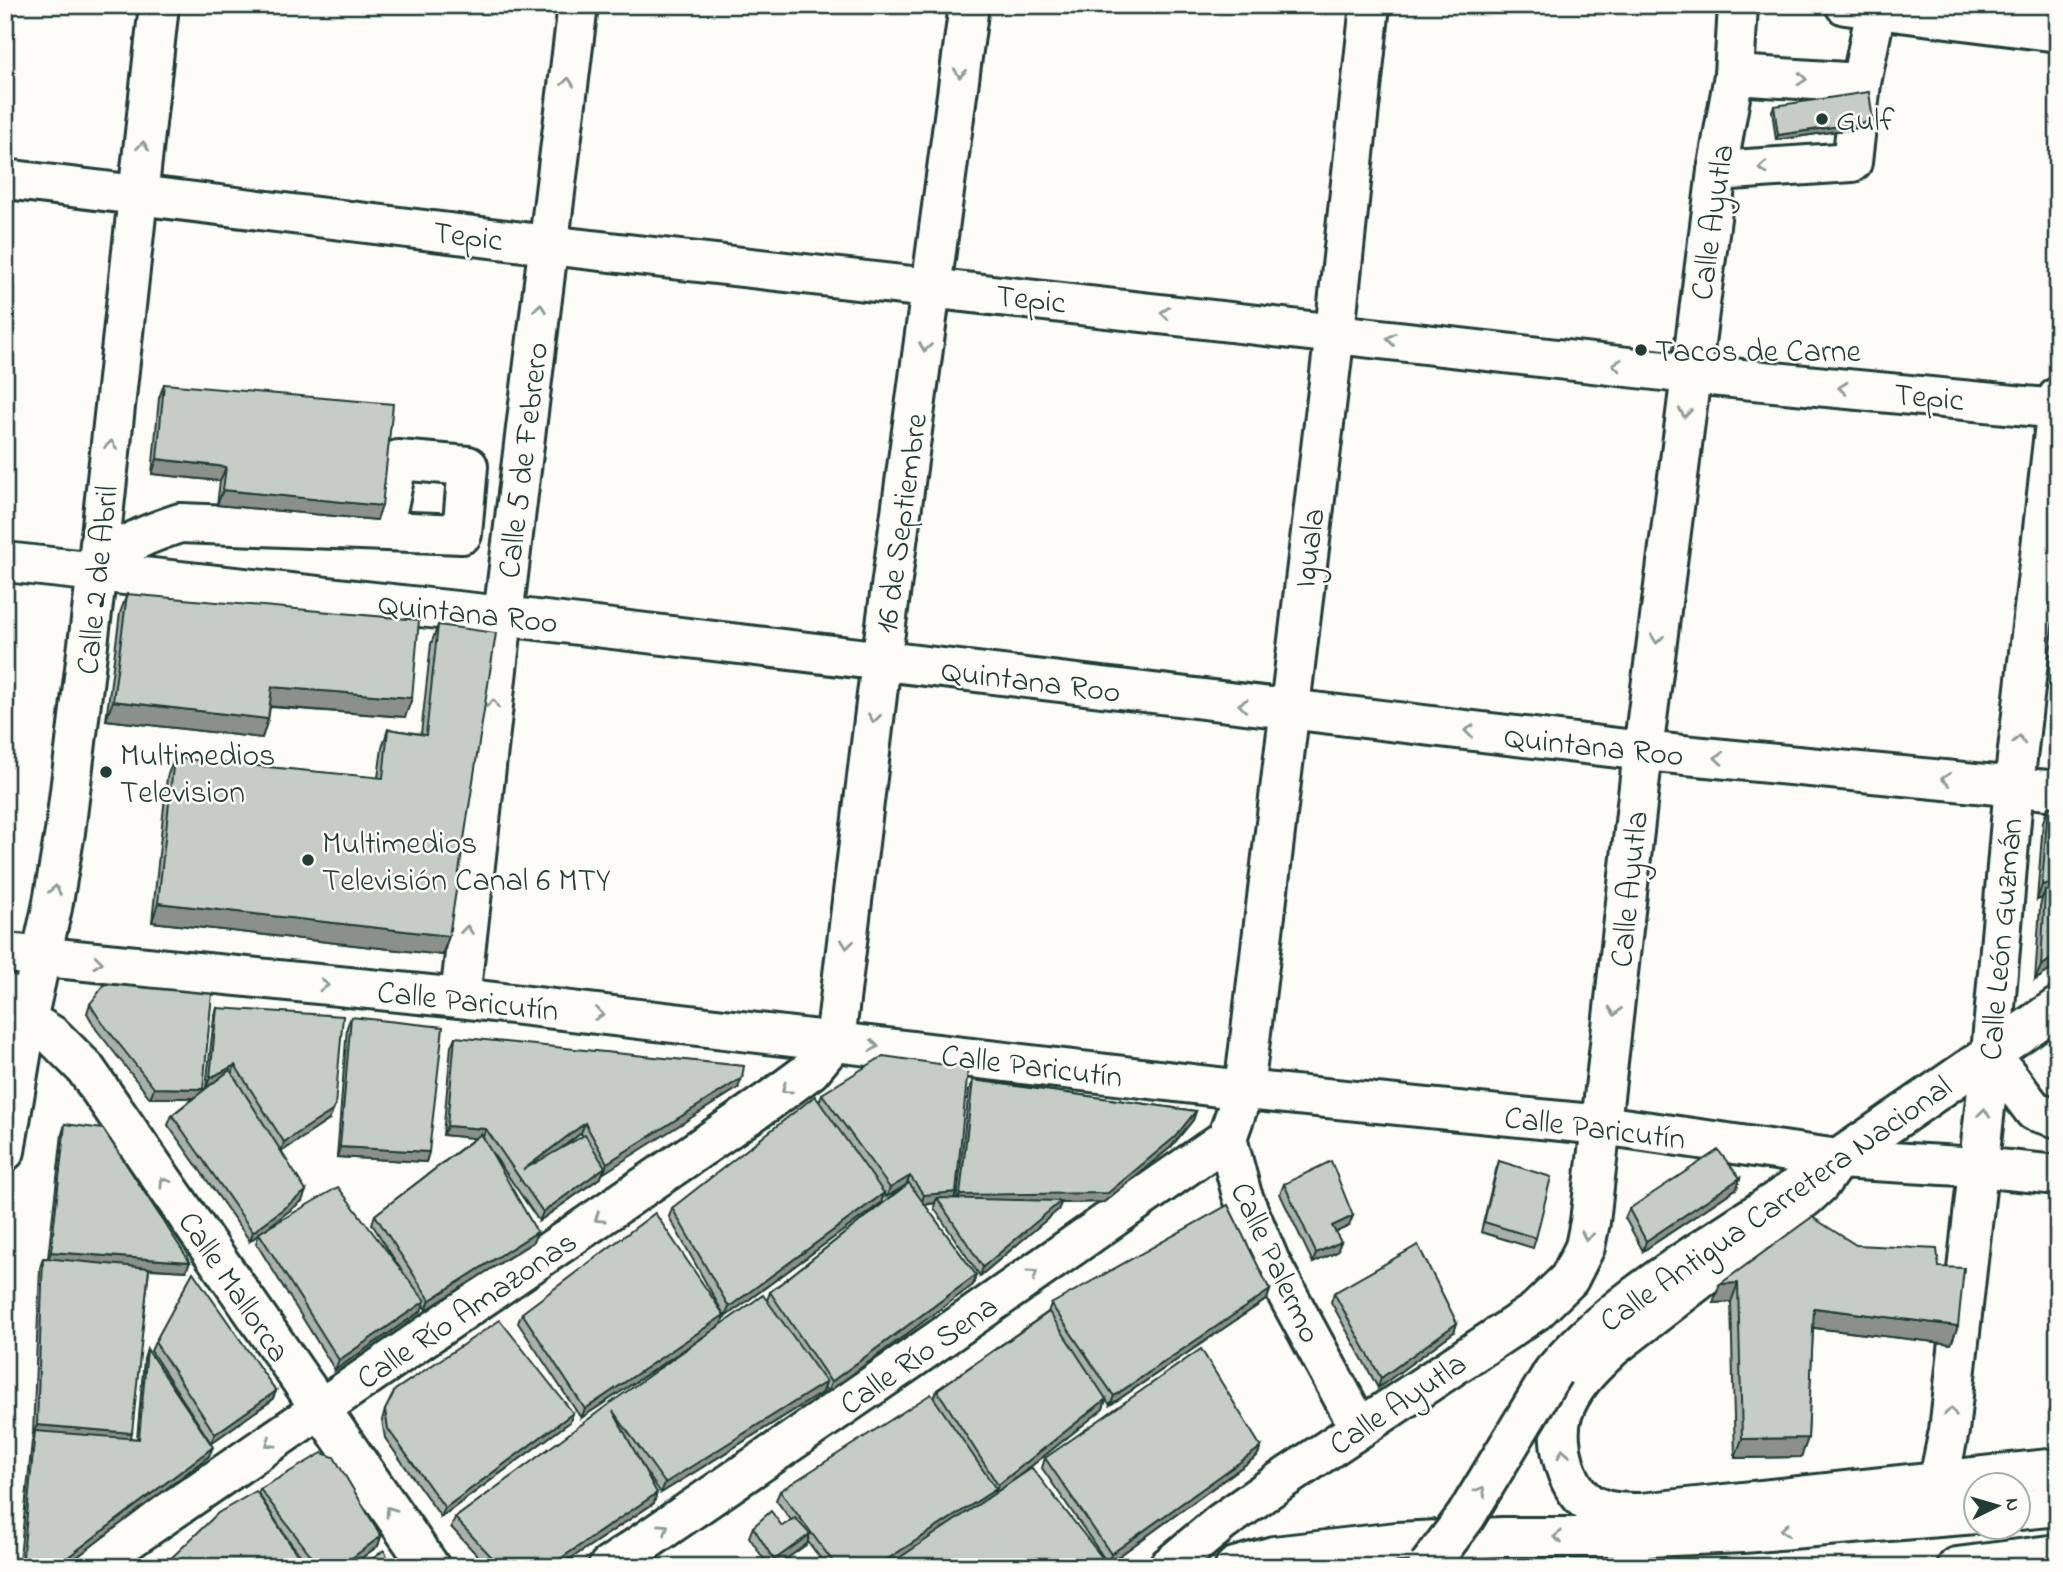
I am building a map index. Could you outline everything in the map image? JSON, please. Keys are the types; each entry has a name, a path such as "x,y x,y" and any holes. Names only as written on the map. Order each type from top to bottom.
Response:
{"main road":[{"name":"Calle 2 de Abril","path":"5,1151 16,1006 24,955 65,832 97,572 159,5"},
{"name":"Calle 5 de Febrero","path":"460,998 520,469 578,5"},
{"name":"16 de Septiembre","path":"835,1041 881,662 969,5"},
{"name":"Iguala","path":"1244,1090 1335,332 1370,5"},
{"name":"Calle Ayutla","path":"1168,1567 1222,1522 1359,1427 1536,1311 1569,1279 1585,1247 1602,1125 1643,751 1690,374 1717,171 1734,75 1738,5"},
{"path":"1717,171 1852,162 1861,83 1860,7 2058,32"},
{"path":"1734,75 1861,83"},
{"name":"Tepic","path":"5,179 548,245 1690,374 2057,405"},
{"name":"Calle León Guzmán","path":"1929,1481 1949,1431 1991,1054 2014,785 2057,405"},
{"path":"383,530 398,460 520,469"},
{"path":"97,572 118,550 140,536 180,523 463,534 468,466"},
{"name":"Quintana Roo","path":"5,562 503,616 1643,751 2058,791"},
{"name":"Calle Paricutín","path":"24,955 460,998 1244,1090 1602,1125 1838,1159 2058,1174"},
{"name":"Calle Mallorca","path":"16,1006 53,1035 85,1068 430,1567"},
{"name":"Calle Antigua Carretera Nacional","path":"1428,1567 1466,1517 1553,1372 1571,1351 1622,1305 2058,1007"},
{"name":"Calle Río Amazonas","path":"89,1567 769,1101 811,1070 835,1041"},
{"path":"1991,1054 2034,1111 2054,1117 2058,1115"},
{"path":"1227,1138 1244,1090"},
{"name":"Calle Palermo","path":"1227,1138 1242,1195 1270,1262 1359,1427"},
{"name":"Calle Río Sena","path":"607,1567 910,1360 1227,1138"},
{"path":"1838,1159 1820,1184 1806,1197 1614,1346 1590,1369 1561,1417 1562,1456 1568,1476 1578,1493 1591,1505 1622,1513 1696,1508 2058,1468"},
{"path":"1830,1527 1929,1481"},
{"path":"2032,1509 2058,1506"},
{"path":"1696,1508 1743,1534"},
{"path":"1235,1567 1274,1556 1397,1542 1503,1537 1743,1534 1962,1515"},
{"path":"1957,1567 2058,1554"}],"building":[{"name":"Gulf","path":"1869,92 1873,121 1778,135 1774,106"},
{"path":"164,384 393,404 382,506 223,490 226,467 157,459"},
{"path":"127,594 419,620 412,698 272,687 268,719 113,701"},
{"name":"Multimedios Televisión Canal 6 MTY","path":"438,625 496,633 449,936 158,903 174,758 383,778 388,729 426,735"},
{"path":"2048,807 2058,807 2058,881 2042,885"},
{"path":"2058,888 2058,954 2041,966 2045,891"},
{"path":"105,984 212,994 203,1089 154,1088 90,1004"},
{"path":"217,1008 343,1016 335,1106 332,1111 284,1142 235,1065 210,1078"},
{"path":"351,1017 443,1027 429,1152 340,1147"},
{"path":"455,1037 744,1066 742,1078 607,1163 585,1123 523,1170 585,1135 605,1167 543,1212 486,1129 447,1126"},
{"path":"883,1056 968,1068 956,1192 924,1195 910,1176 890,1188 822,1094"},
{"path":"230,1070 306,1191 253,1232 172,1115"},
{"path":"973,1080 1196,1111 1175,1137 1108,1193 960,1195"},
{"path":"815,1096 884,1193 729,1307 672,1208"},
{"path":"65,1124 103,1129 190,1262 51,1252"},
{"path":"481,1134 537,1232 430,1300 375,1215"},
{"path":"1718,1150 1740,1178 1646,1241 1629,1209"},
{"path":"1331,1161 1353,1216 1332,1226 1341,1242 1316,1253 1284,1184"},
{"path":"1499,1161 1551,1177 1536,1238 1484,1222"},
{"path":"909,1183 976,1275 831,1382 770,1292"},
{"path":"338,1187 425,1301 339,1360 259,1233"},
{"path":"937,1198 1061,1201 983,1267"},
{"path":"1228,1205 1270,1290 1114,1396 1051,1304"},
{"path":"655,1213 724,1315 585,1409 522,1313"},
{"path":"1812,1217 1856,1245 1937,1249 1939,1267 1964,1268 1958,1326 1814,1308 1808,1438 1742,1439 1738,1283 1720,1284"},
{"path":"1418,1245 1457,1323 1381,1378 1334,1293"},
{"path":"43,1258 149,1268 132,1433 37,1425"},
{"path":"193,1272 276,1391 215,1434 155,1342"},
{"path":"763,1295 826,1382 665,1483 613,1411 657,1493 548,1567 501,1567 455,1518 609,1404"},
{"path":"1049,1312 1106,1399 998,1485 937,1390"},
{"path":"500,1320 573,1413 445,1508 388,1429 385,1410 395,1390"},
{"path":"147,1349 213,1447 55,1567 22,1567 35,1431 139,1439"},
{"path":"1201,1349 1261,1447 1111,1554 1045,1458"},
{"path":"931,1394 996,1489 875,1567 837,1567 780,1491"},
{"path":"322,1453 334,1457 381,1536 340,1567 320,1567 260,1489"},
{"path":"1032,1468 1104,1560 1095,1567 886,1567"},
{"path":"256,1491 305,1567 162,1567 218,1513"},
{"path":"771,1511 782,1526 795,1518 810,1534 774,1560 753,1527"},
{"path":"384,1550 392,1567 362,1567"}],"place":[{"name":"Gulf","path":"1822,119"},
{"name":"Tacos de Carne","path":"1641,350"},
{"name":"Multimedios Television","path":"106,772"},
{"name":"Multimedios Televisión Canal 6 MTY","path":"308,860"}]}
